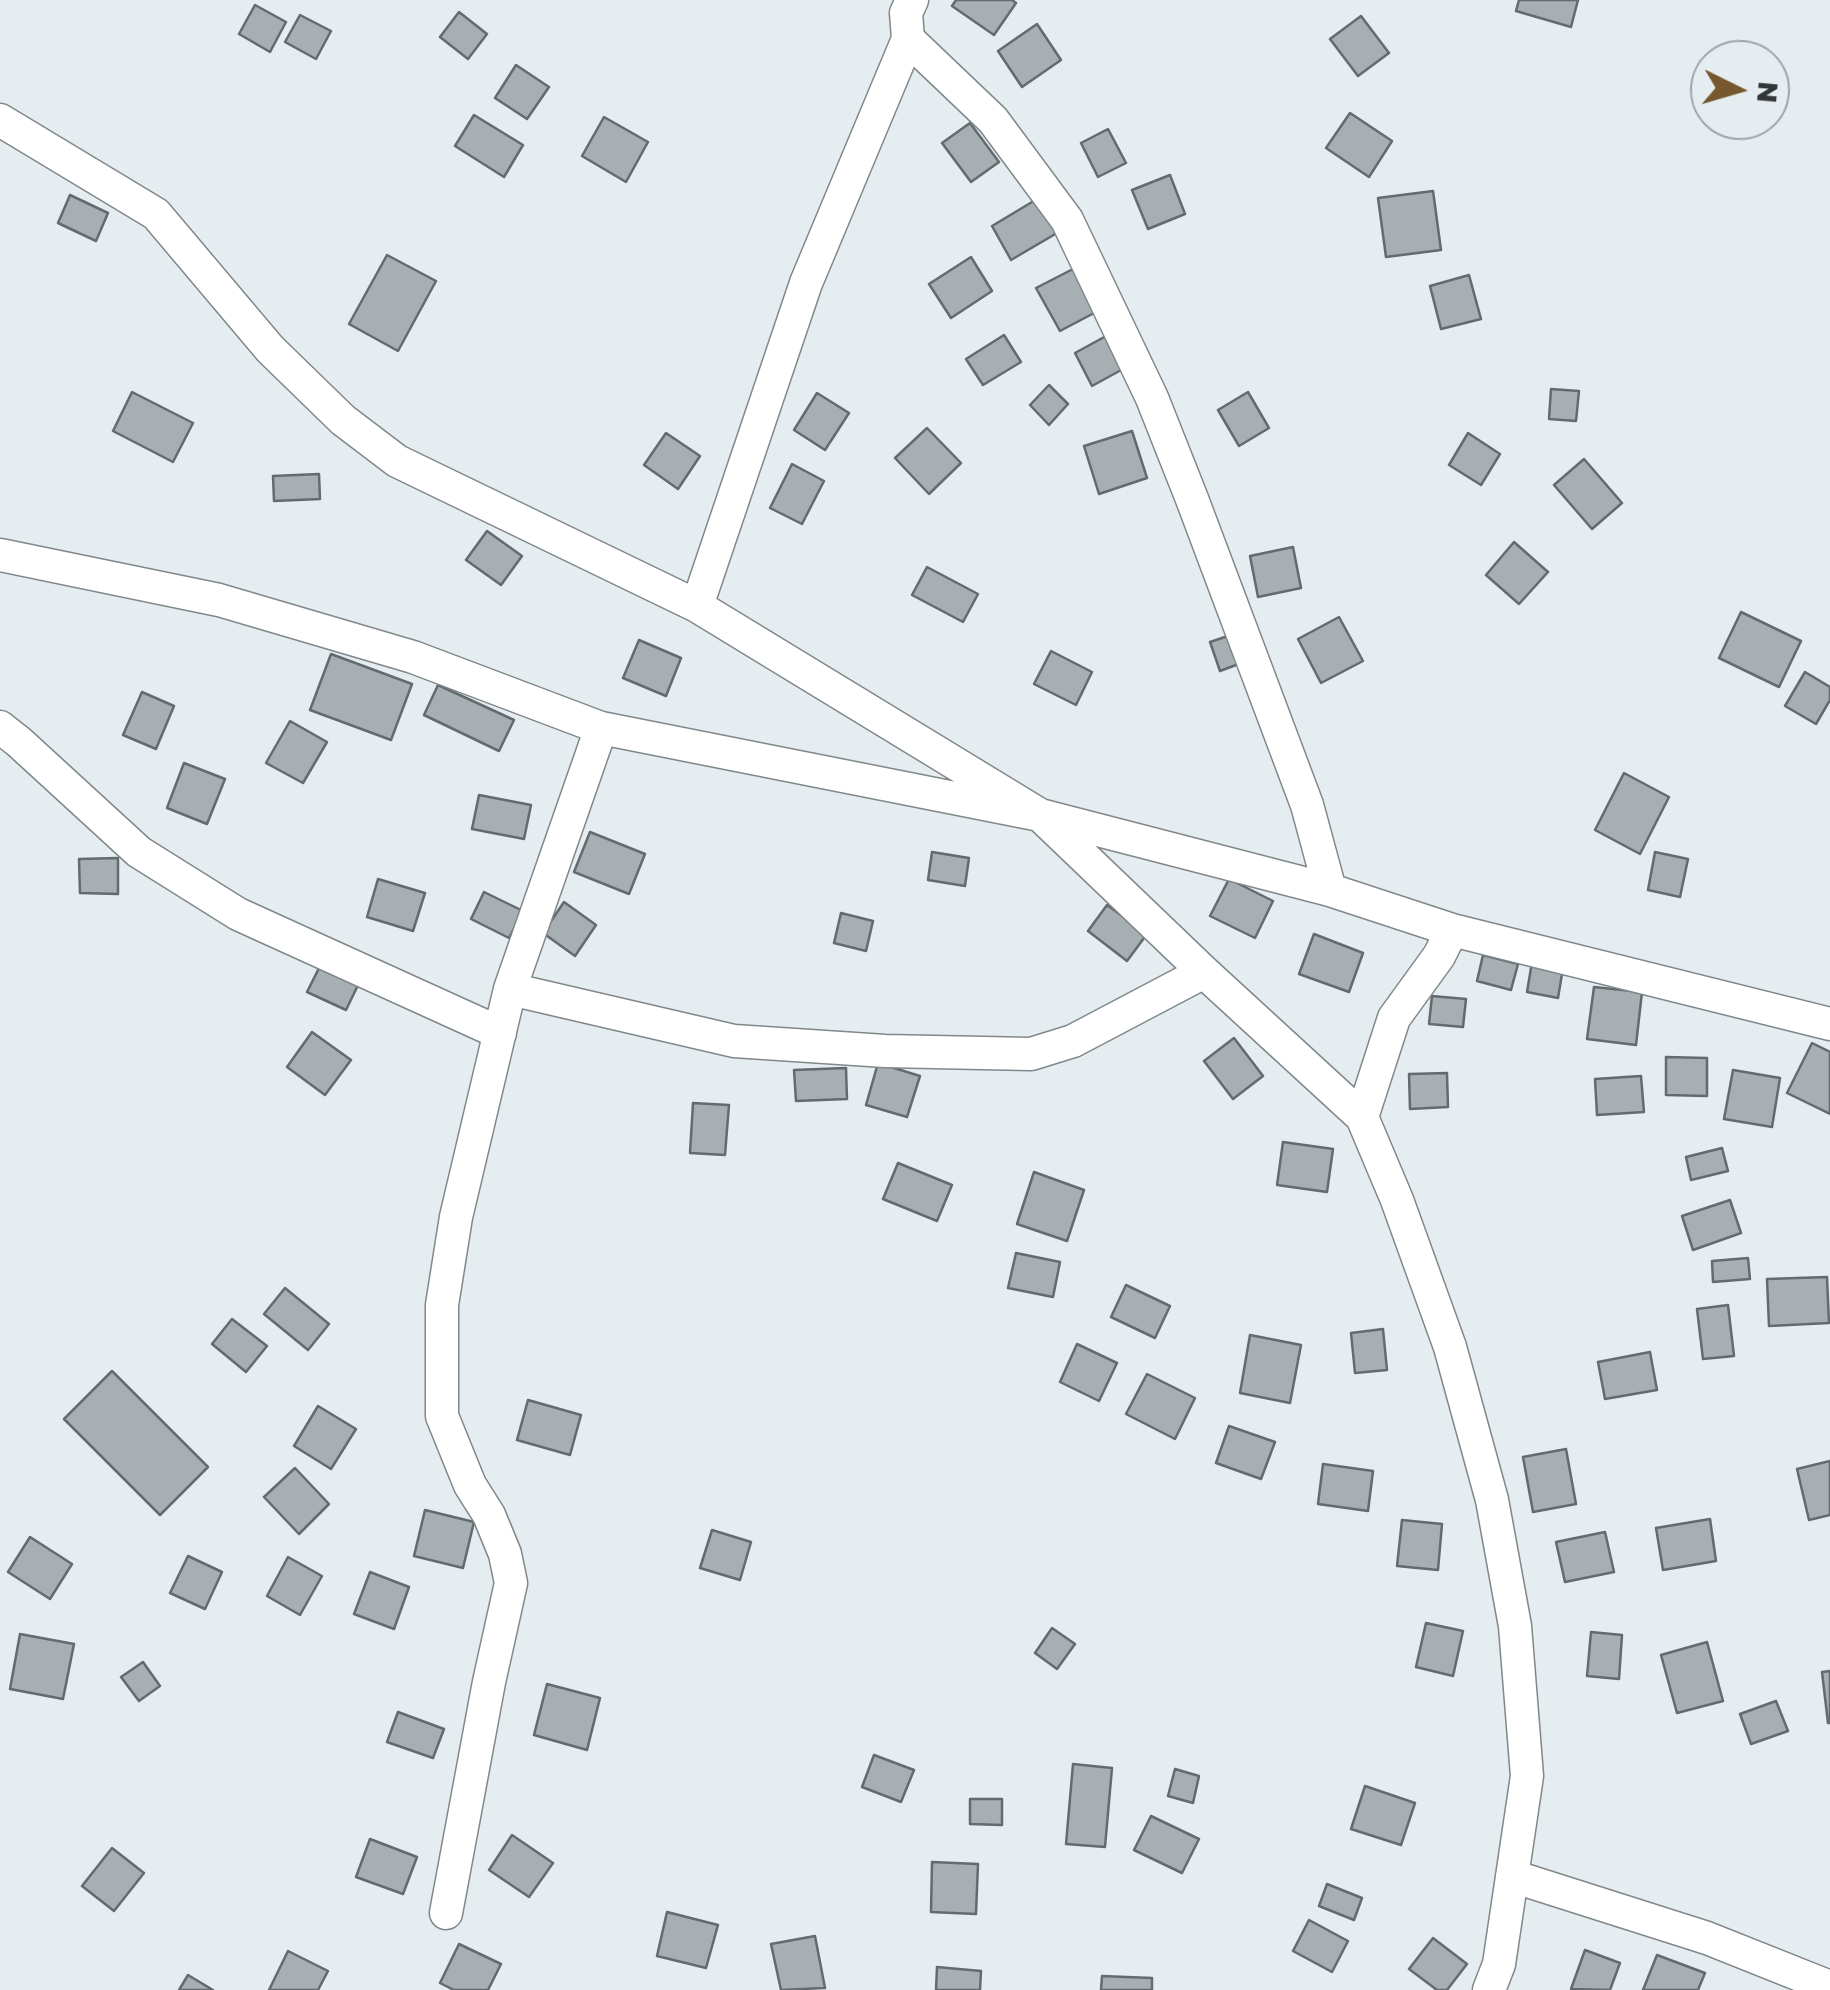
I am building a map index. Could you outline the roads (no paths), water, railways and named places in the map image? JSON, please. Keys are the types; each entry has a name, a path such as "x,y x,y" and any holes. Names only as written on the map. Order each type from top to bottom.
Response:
{"street":[{"path":"696,606 806,284 908,39 906,13 912,0"},
{"path":"908,39 993,120 1067,220 1152,398 1179,466 1307,805 1330,890"},
{"path":"0,120 156,214 270,349 343,420 397,460 696,606 1040,815 1362,1117 1397,1200 1450,1347 1492,1500 1515,1626 1527,1776 1499,1964 1489,1990"},
{"path":"0,555 219,600 413,657 601,728 1040,815 1330,890 1452,930 1830,1024"},
{"path":"0,727 139,852 238,914 500,1033"},
{"path":"446,1913 511,1583 506,1554 470,1485 442,1416 442,1305 456,1218 510,989 601,728"},
{"path":"1362,1117 1394,1018 1439,956 1452,930"},
{"path":"510,989 734,1041 885,1051 1031,1054 1073,1041 1204,972"},
{"path":"1512,1876 1707,1938 1830,1987"}]}
